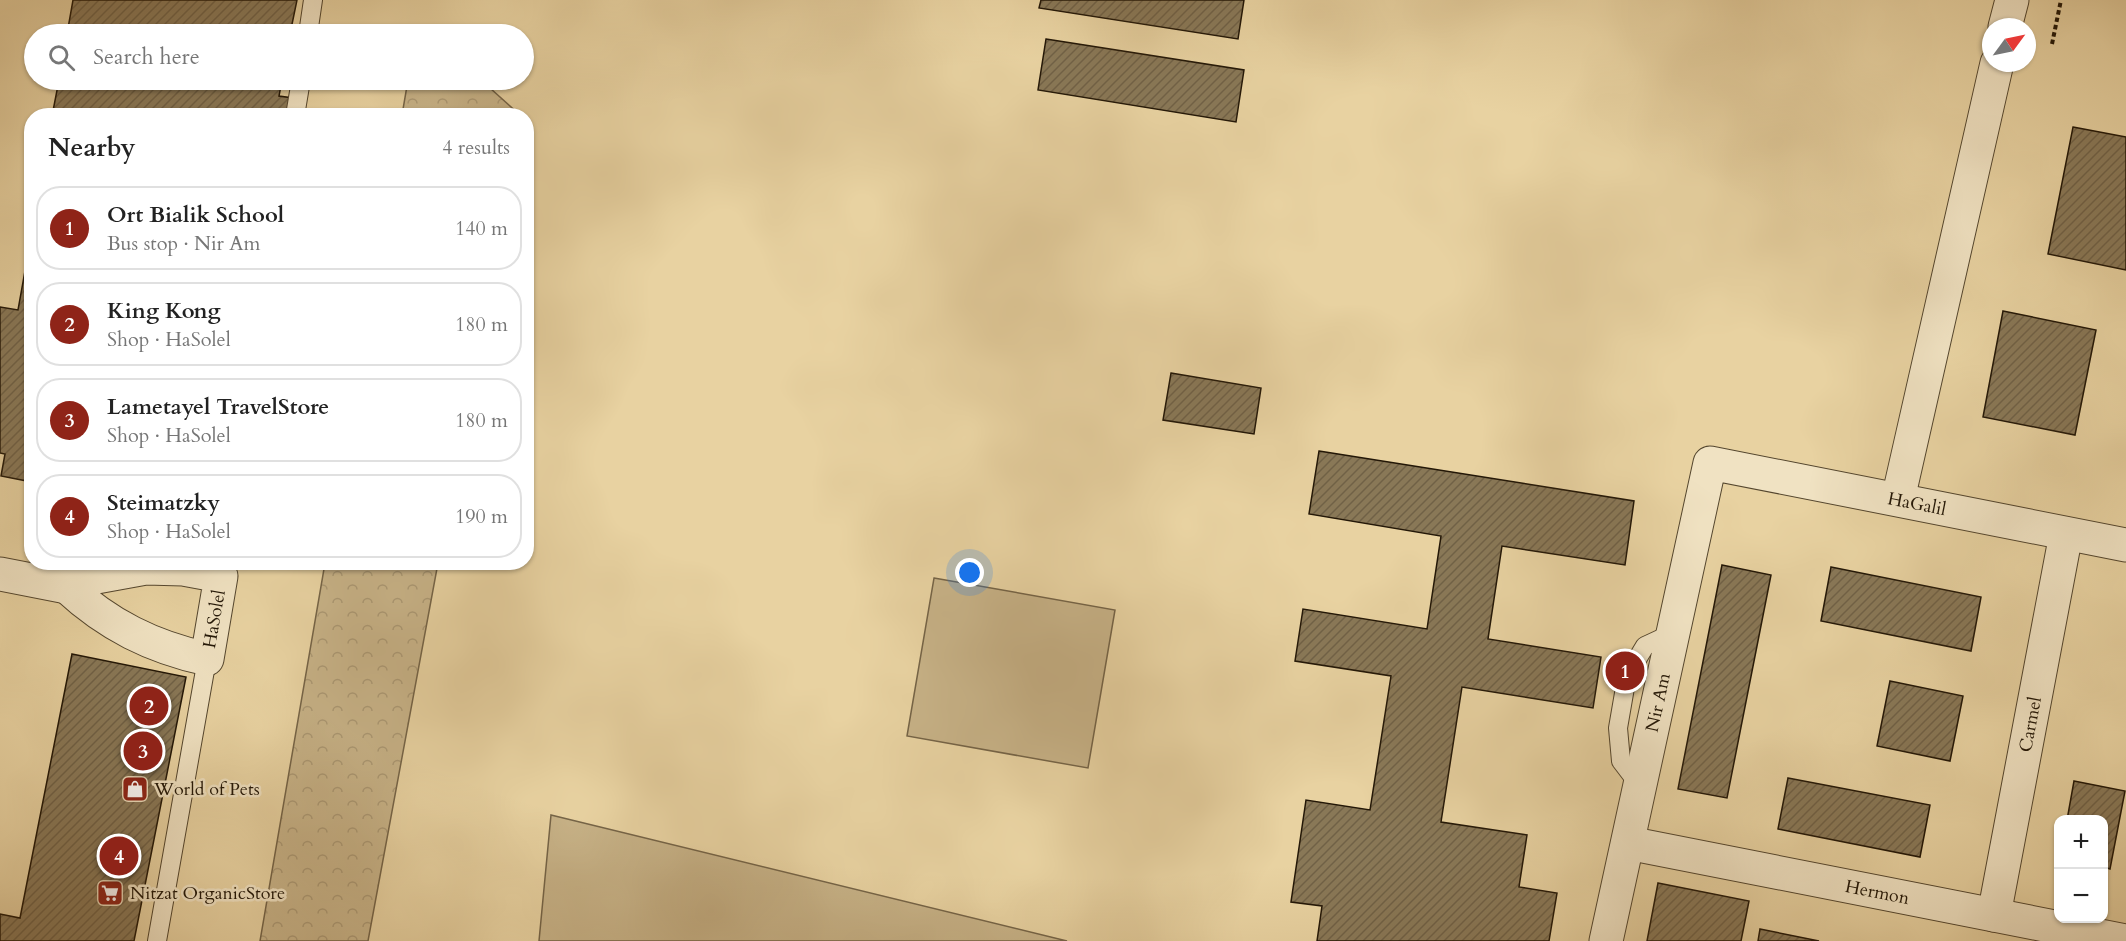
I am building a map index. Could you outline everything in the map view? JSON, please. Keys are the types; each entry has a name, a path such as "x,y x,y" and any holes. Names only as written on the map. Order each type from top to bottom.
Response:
{"street":[{"path":"2007,18 2012,0"},
{"path":"1898,499 1995,72"},
{"name":"HaGalil","path":"1710,463 2126,545"},
{"name":"Nir Am","path":"1606,941 1710,463"},
{"name":"Carmel","path":"1994,915 2066,534"},
{"name":"HaSolel","path":"0,574 67,587 92,578 135,570"},
{"name":"HaSolel","path":"67,587 88,606 139,637 168,650 207,659 222,570"},
{"name":"Hermon","path":"1628,843 2126,940"}],"lane":[{"path":"309,24 313,0"},
{"path":"296,108 299,90"},
{"path":"157,941 207,659"}],"path":[{"path":"2052,44 2061,0"}],"green space":[{"path":"406,90 492,90 512,108 403,108"},
{"path":"324,570 437,570 368,941 260,941"},
{"path":"934,578 1115,610 1088,768 907,736"},
{"path":"551,815 1067,941 539,941"}],"building":[{"path":"73,0 297,0 292,24 69,24"},
{"path":"1041,0 1244,0 1238,39 1039,8"},
{"path":"1046,39 1244,70 1236,122 1038,90"},
{"path":"57,90 280,90 279,96 293,98 291,108 54,108"},
{"path":"2073,127 2126,137 2126,270 2048,254"},
{"path":"24,277 24,480 1,476 5,454 0,453 0,307 18,310"},
{"path":"2003,311 2096,330 2075,435 1983,417"},
{"path":"1171,373 1261,388 1254,434 1163,420"},
{"path":"1319,451 1634,501 1625,565 1502,546 1488,639 1601,657 1593,708 1462,687 1441,822 1527,835 1519,887 1557,893 1549,941 1317,941 1322,906 1291,902 1306,800 1370,810 1391,676 1295,661 1303,609 1427,629 1441,536 1309,514"},
{"path":"1722,565 1771,575 1727,798 1678,789"},
{"path":"1831,567 1981,597 1971,651 1821,621"},
{"path":"72,654 186,677 134,941 0,941 0,914 20,918"},
{"path":"1890,681 1963,696 1950,761 1877,746"},
{"path":"1788,778 1930,805 1920,857 1778,829"},
{"path":"2074,781 2125,791 2110,869 2108,868 2108,815 2068,815"},
{"path":"1658,883 1749,901 1741,941 1647,941"},
{"path":"1760,929 1819,941 1758,941"}],"place":[{"name":"Ort Bialik School","path":"1625,671"},
{"name":"King Kong","path":"149,706"},
{"name":"Lametayel TravelStore","path":"143,751"},
{"name":"World of Pets","path":"135,789"},
{"name":"Steimatzky","path":"119,856"},
{"name":"Nitzat OrganicStore","path":"110,893"}]}
